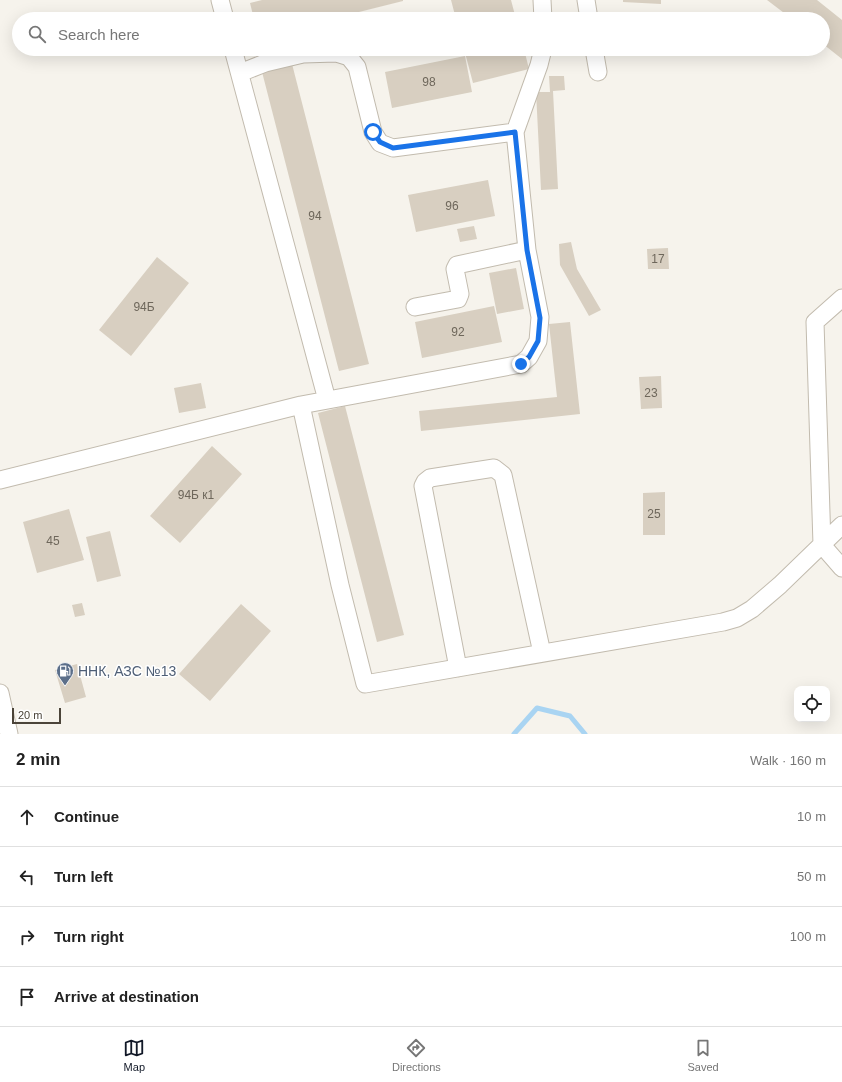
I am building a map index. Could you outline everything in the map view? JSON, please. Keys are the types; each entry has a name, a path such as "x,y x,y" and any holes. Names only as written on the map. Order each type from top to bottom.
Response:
{"street":[{"path":"220,0 223,12"},
{"path":"542,0 543,12"},
{"path":"586,0 588,12"},
{"path":"235,56 327,400"},
{"path":"240,73 265,64 295,56"},
{"path":"345,56 348,57 357,67 373,132 380,142 393,148 515,132"},
{"path":"0,480 327,400 521,364 529,357 538,341 540,318 527,250 515,132 539,65 541,56"},
{"path":"595,56 598,72"},
{"path":"415,307 458,299 460,294 455,269 457,265 527,250"},
{"path":"842,298 815,322 822,545 842,568"},
{"path":"301,406 340,585 365,684 723,622 737,618 752,609 780,586 842,525"},
{"path":"458,668 423,486 430,478 494,468 503,475 542,653"},
{"path":"822,545 842,515"},
{"path":"0,693 9,734"}],"building":[{"path":"262,0 403,0 359,12 252,12 250,3"},
{"path":"451,0 511,0 514,12 454,12"},
{"path":"623,0 661,0 661,4 623,2"},
{"path":"767,0 817,0 842,20 842,59 830,50 830,12 783,12"},
{"path":"465,56 472,92 392,108 385,72"},
{"path":"466,56 526,56 529,69 473,83"},
{"path":"291,60 369,364 339,371 261,68"},
{"path":"549,76 564,76 565,90 553,91 558,189 541,190 536,92 550,92"},
{"path":"488,180 495,216 416,232 408,195"},
{"path":"474,226 477,239 460,242 457,229"},
{"path":"571,242 577,269 601,310 589,316 560,265 559,244"},
{"path":"668,248 669,269 648,269 647,249"},
{"path":"157,257 189,283 131,356 99,330"},
{"path":"516,268 524,309 497,314 489,273"},
{"path":"494,306 502,342 422,358 415,322"},
{"path":"570,322 580,414 421,431 419,411 557,397 549,324"},
{"path":"661,376 662,408 641,409 639,377"},
{"path":"201,383 206,408 179,413 174,388"},
{"path":"345,406 404,635 377,642 318,413"},
{"path":"212,446 242,474 180,543 150,516"},
{"path":"665,492 665,535 643,535 643,493"},
{"path":"69,509 84,560 37,573 23,522"},
{"path":"110,531 121,576 97,582 86,537"},
{"path":"82,603 85,615 75,617 72,605"},
{"path":"241,604 271,631 210,701 179,674"},
{"path":"77,664 86,697 65,703 55,670"}],"waterway":[{"path":"514,734 537,708 570,716 585,734"}],"place":[{"name":"ННК, АЗС №13","path":"65,686"}],"route":[{"path":"373,132 380,142 393,148 410,147 515,132 527,250 540,318 538,341 529,357 521,364"}]}
